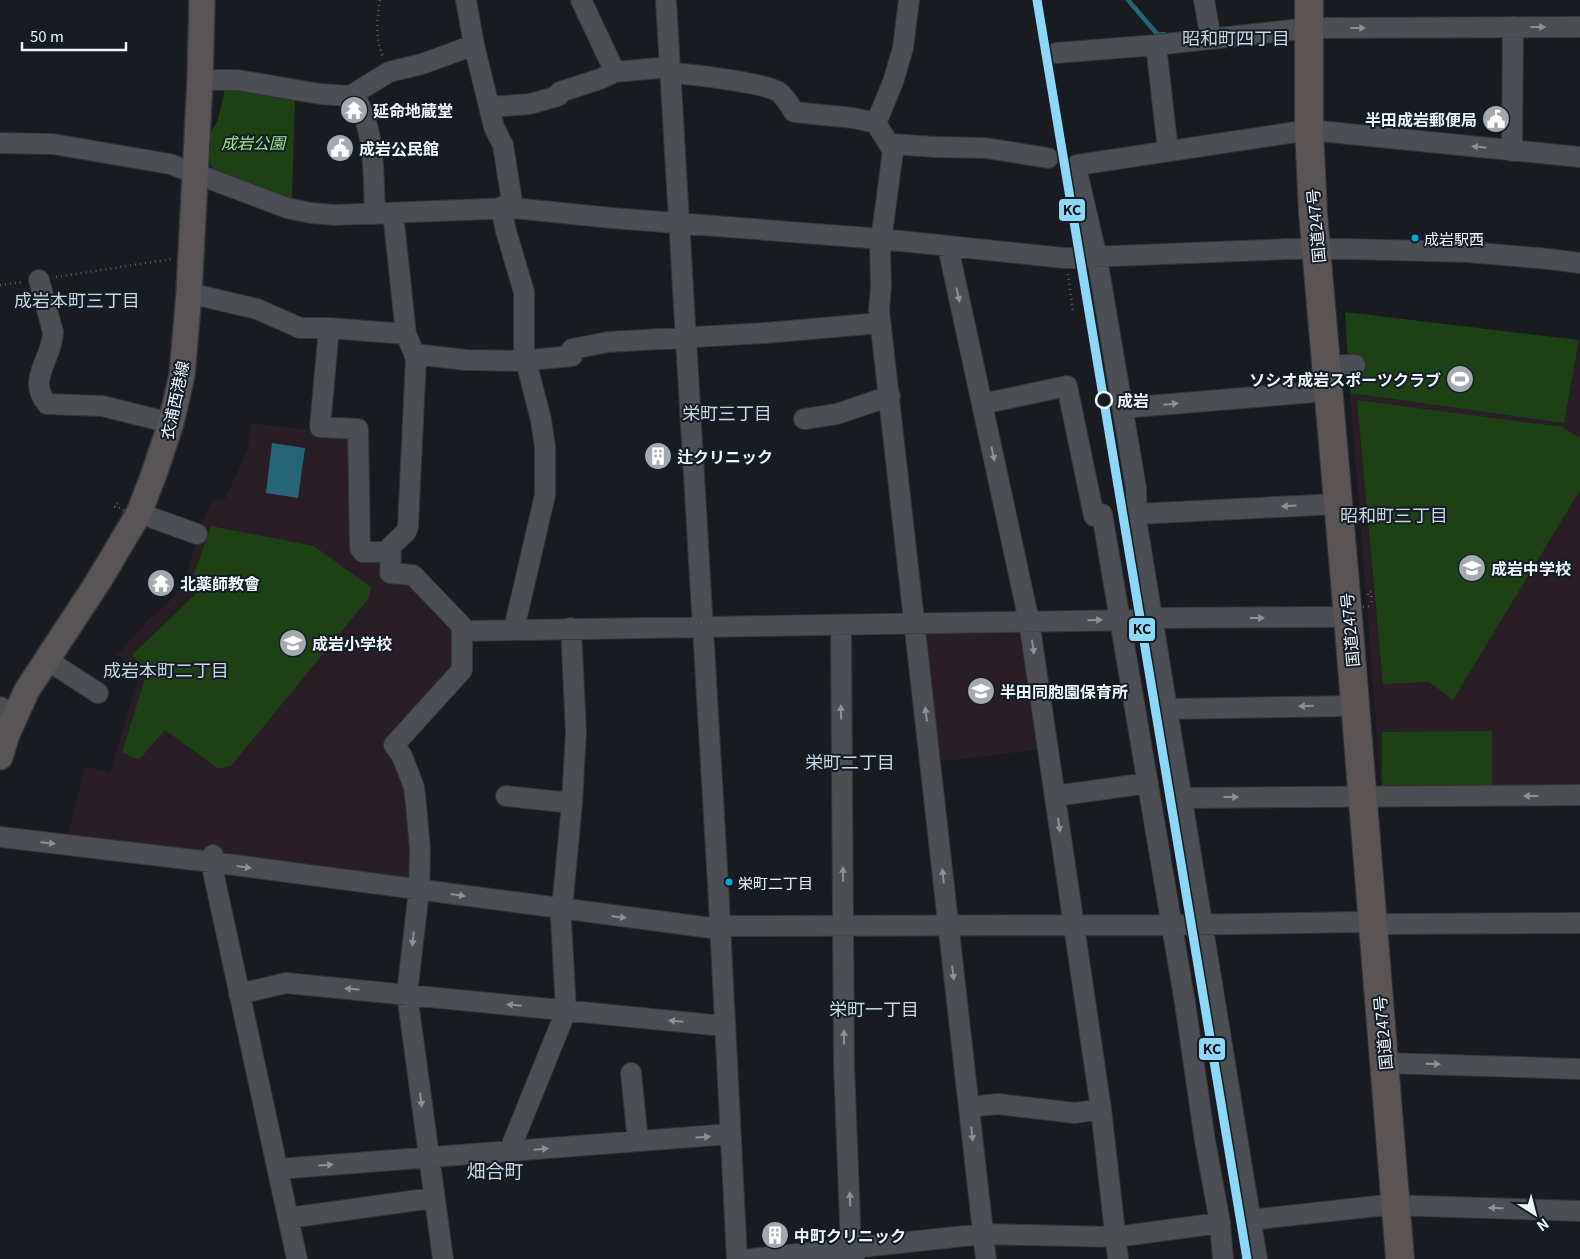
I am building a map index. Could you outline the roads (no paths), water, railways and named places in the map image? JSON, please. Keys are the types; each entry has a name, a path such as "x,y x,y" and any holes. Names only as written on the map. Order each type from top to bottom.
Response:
{"highway":[{"name":"国道247号","path":"1309,0 1309,130 1316,249 1338,504 1355,609 1355,706 1400,1259"}],"main road":[{"name":"衣浦西港線","path":"0,757 7,734 10,706 27,690 98,582 140,513 170,423 182,375 189,293 200,80 202,0"}],"street":[{"path":"466,0 474,45 494,127 503,145 507,208 506,231 524,292 523,331 526,360 541,420 545,447 545,495 514,629"},
{"path":"581,0 615,72"},
{"path":"666,0 720,927 737,1259"},
{"path":"876,123 893,82 903,48 909,0"},
{"path":"1204,0 1211,39"},
{"path":"1512,151 1513,27"},
{"path":"1056,53 1156,45 1309,28 1580,27"},
{"path":"200,80 238,80 350,96 389,72 422,64 474,45"},
{"path":"1156,45 1168,151"},
{"path":"490,107 530,104 558,96 560,92 615,72 670,70 766,87 780,92 794,112 853,118 876,123 890,144 892,151 880,248 880,322 890,396 986,1259"},
{"path":"353,94 360,105 370,134 406,334 416,358 408,527 406,532 391,546 390,573 413,575 461,625 462,631 462,670 394,745 402,756 414,787 420,850 409,887 407,994 443,1259"},
{"path":"1257,1259 1136,514 1136,488 1123,408 1097,258 1077,165 1309,130 1580,157"},
{"path":"0,143 53,144 170,164 287,208 334,215 507,208 882,239 1064,258 1316,249 1467,252 1580,263"},
{"path":"890,144 986,148 1048,158"},
{"path":"948,247 1029,621 1101,1109 1118,1259"},
{"path":"39,280 53,332 53,341 40,374 38,385 42,398 47,404 102,406 170,423"},
{"path":"189,293 257,309 300,328 328,328 406,334"},
{"path":"414,354 466,360 526,360 572,356 572,348 608,342 765,333 880,322"},
{"path":"328,328 320,427 358,429 360,548 363,552 390,552"},
{"path":"1123,408 1327,378 1355,365"},
{"path":"982,404 1067,386 1094,516 1102,514 1121,620 1185,1003 1205,1141 1220,1223 1223,1259"},
{"path":"804,419 837,414 890,396"},
{"path":"1136,514 1338,504"},
{"path":"140,513 197,534"},
{"path":"462,631 701,625 841,626 1121,620 1355,609"},
{"path":"841,626 844,1065 853,1254"},
{"path":"509,1152 566,1011 561,919 572,803 576,732 571,628"},
{"path":"47,660 98,693"},
{"path":"1168,709 1355,706"},
{"path":"1054,796 1148,783"},
{"path":"1182,798 1580,795"},
{"path":"506,796 572,803"},
{"path":"0,837 212,859 562,910 711,928 731,926 948,924 1580,923"},
{"path":"212,859 238,994 297,1259"},
{"path":"238,994 286,983 724,1026"},
{"path":"1384,1063 1580,1069"},
{"path":"631,1073 638,1141"},
{"path":"969,1108 998,1104 1075,1113 1101,1109"},
{"path":"278,1169 730,1134"},
{"path":"288,1218 434,1198"},
{"path":"1250,1220 1395,1205 1580,1211"},
{"path":"751,1259 853,1254 983,1234 1115,1237 1220,1223"}],"water":[{"path":"272,443 305,448 298,498 266,493"}],"waterway":[{"path":"1128,0 1158,35 1164,34"}],"place":[{"name":"延命地蔵堂","path":"354,110"},
{"name":"半田成岩郵便局","path":"1496,119"},
{"name":"成岩公民館","path":"340,148"},
{"name":"成岩駅西","path":"1415,238"},
{"name":"ソシオ成岩スポーツクラブ","path":"1460,379"},
{"name":"成岩","path":"1104,400"},
{"name":"辻クリニック","path":"658,456"},
{"name":"成岩中学校","path":"1472,568"},
{"name":"北薬師教會","path":"161,583"},
{"name":"成岩小学校","path":"293,643"},
{"name":"半田同胞園保育所","path":"981,691"},
{"name":"栄町二丁目","path":"729,882"},
{"name":"中町クリニック","path":"775,1235"}],"district":[{"name":"昭和町四丁目","path":"1236,37"},
{"name":"成岩本町三丁目","path":"77,299"},
{"name":"栄町三丁目","path":"727,412"},
{"name":"昭和町三丁目","path":"1394,514"},
{"name":"成岩本町二丁目","path":"166,669"},
{"name":"栄町二丁目","path":"850,761"},
{"name":"栄町一丁目","path":"874,1008"},
{"name":"畑合町","path":"495,1169"}],"park label":[{"name":"成岩公園","path":"253,142"}]}
